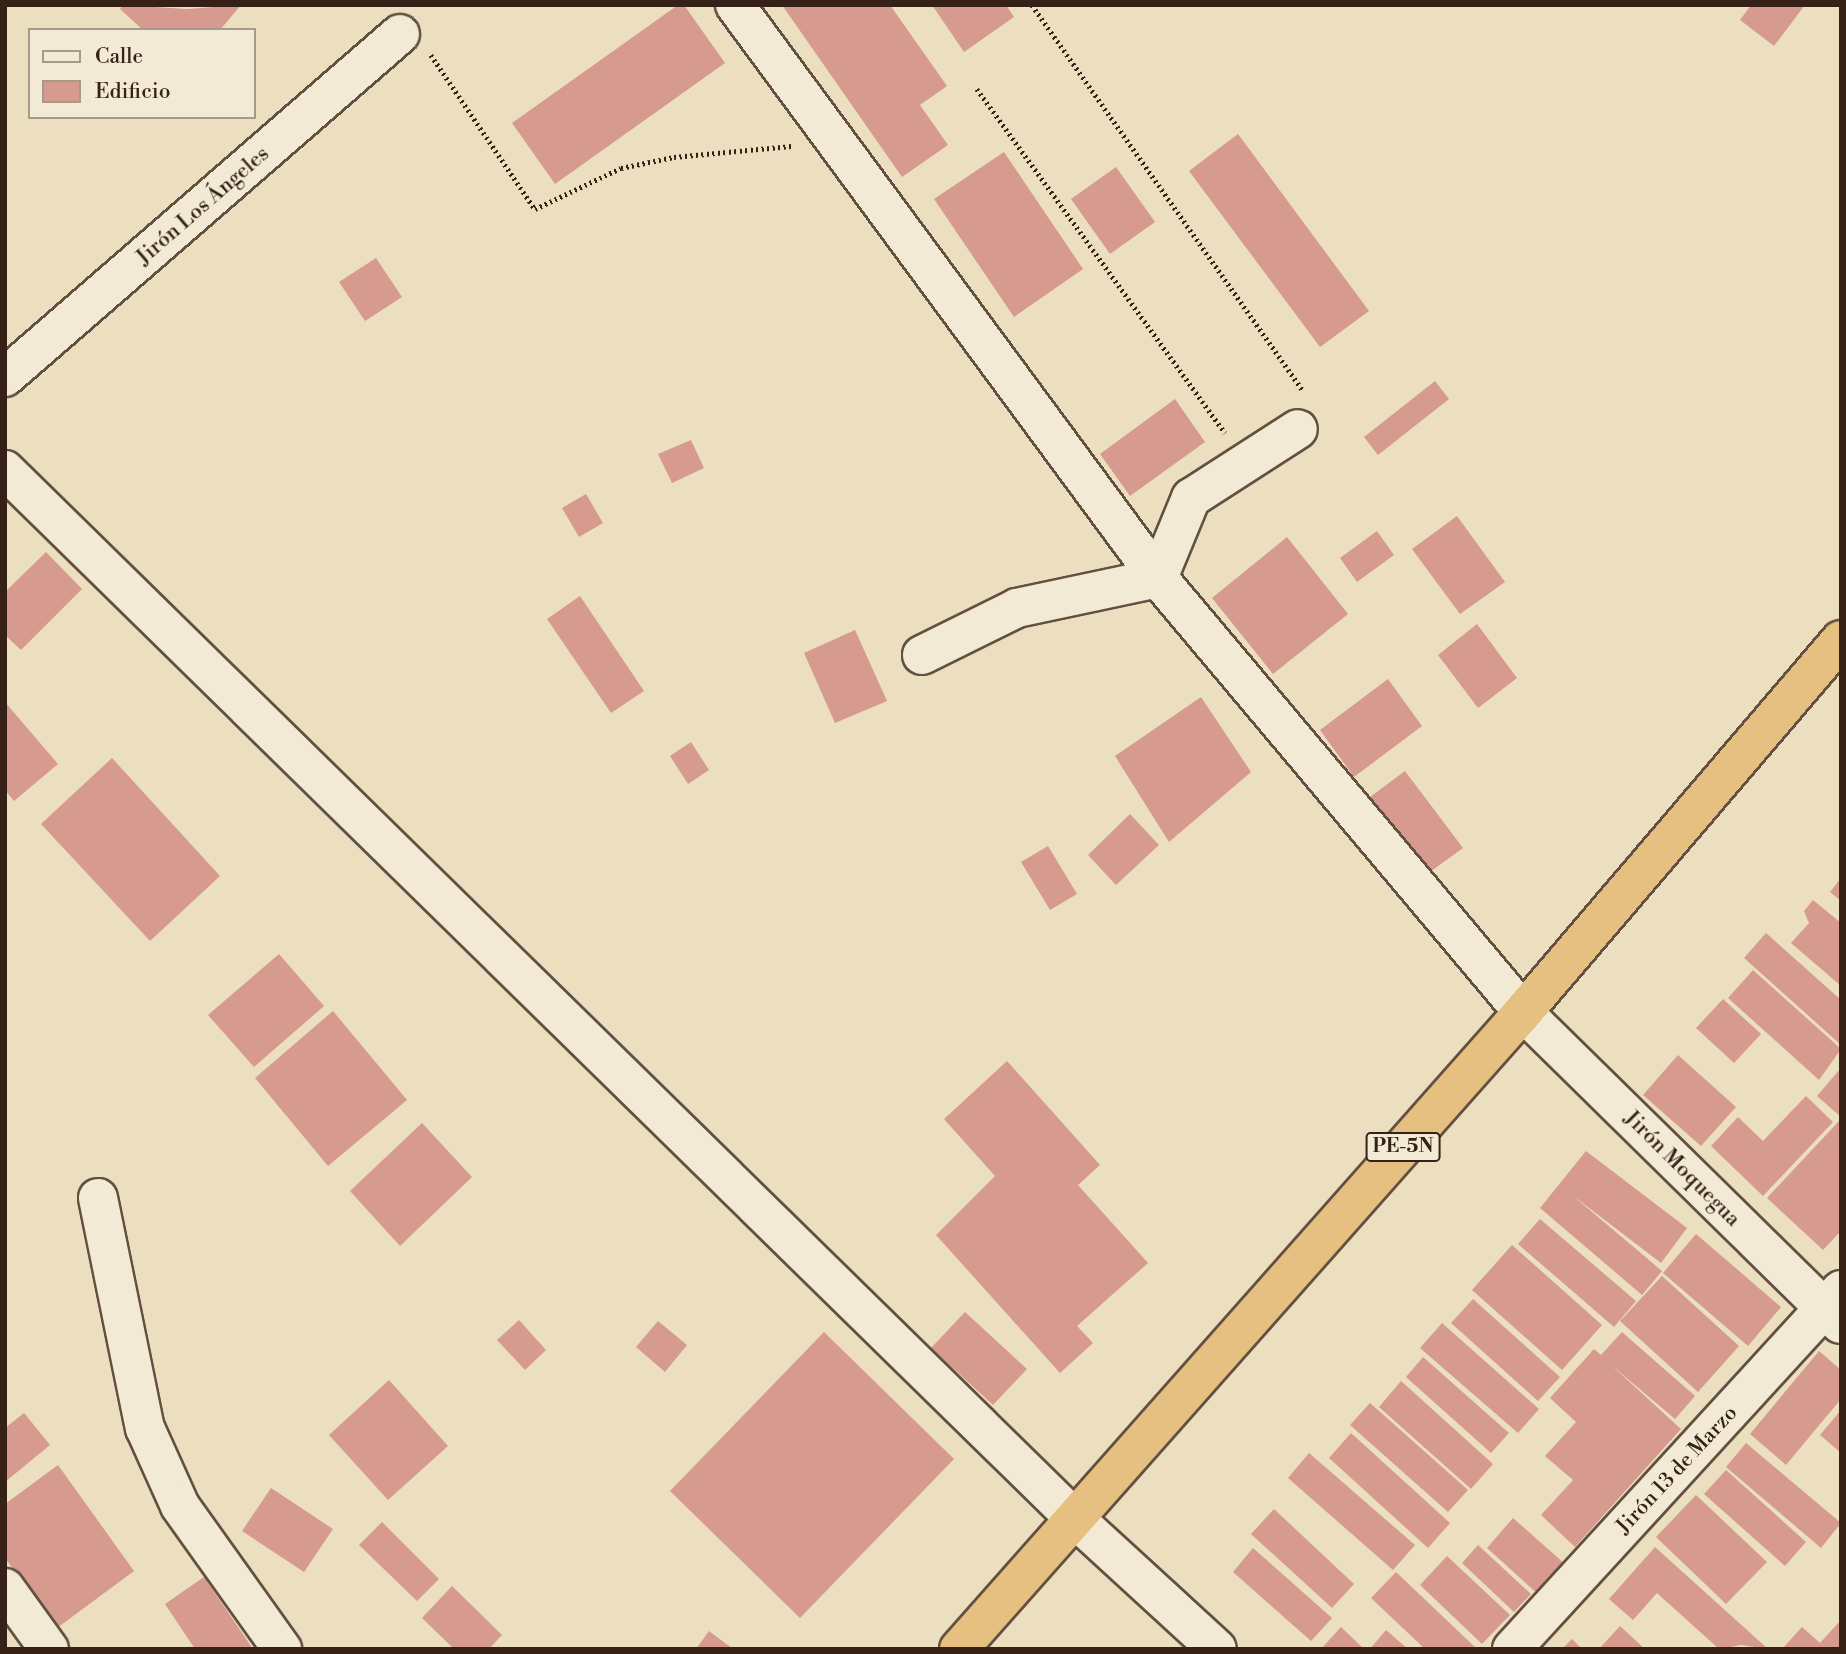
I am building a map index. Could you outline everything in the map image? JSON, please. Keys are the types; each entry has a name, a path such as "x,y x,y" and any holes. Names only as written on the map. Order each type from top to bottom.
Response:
{"highway":[{"name":"PE-5N","path":"958,1649 1523,1012 1841,640"}],"street":[{"name":"Jirón Moquegua","path":"735,5 1158,578 1523,1012 1835,1308"},
{"name":"Jirón Los Ángeles","path":"5,377 400,34"},
{"path":"922,655 1017,608 1158,578 1191,498 1298,429"},
{"path":"5,470 1073,1517 1217,1649"},
{"path":"98,1198 145,1428 180,1506 282,1649"},
{"name":"Jirón 13 de Marzo","path":"1512,1649 1835,1308"},
{"path":"5,1588 49,1649"}],"path":[{"path":"1032,5 1298,383 1317,415 1298,429"},
{"path":"400,34 425,49 457,89 535,209 621,168 674,157 783,148 833,138"},
{"path":"977,89 1116,277 1245,463"}],"building":[{"path":"123,5 187,9 241,5 222,28 141,28 120,9"},
{"path":"678,5 684,5 725,63 555,184 512,123"},
{"path":"782,5 890,5 947,86 920,105 948,145 902,177"},
{"path":"932,5 1006,5 1014,17 964,52"},
{"path":"1751,5 1805,5 1774,46 1740,20"},
{"path":"1238,134 1369,311 1320,347 1189,171"},
{"path":"1004,152 1083,269 1014,317 934,199"},
{"path":"1116,167 1155,222 1110,254 1071,199"},
{"path":"376,258 402,297 365,321 339,282"},
{"path":"1435,381 1449,399 1378,455 1364,437"},
{"path":"1175,399 1205,442 1130,496 1100,454"},
{"path":"691,440 704,468 672,483 658,454"},
{"path":"586,494 603,523 579,537 562,508"},
{"path":"1457,516 1505,582 1460,614 1412,549"},
{"path":"1377,531 1394,555 1357,582 1340,558"},
{"path":"1287,537 1348,614 1273,674 1212,598"},
{"path":"46,552 82,589 21,650 5,635 5,592"},
{"path":"580,596 644,691 611,713 547,619"},
{"path":"1477,624 1517,678 1478,708 1438,655"},
{"path":"855,630 887,701 835,723 804,653"},
{"path":"1388,679 1422,726 1354,777 1320,730"},
{"path":"1201,697 1251,772 1169,842 1115,756"},
{"path":"5,702 58,764 14,801 5,790"},
{"path":"691,742 709,770 688,784 670,756"},
{"path":"112,758 220,876 150,941 41,824"},
{"path":"1405,771 1463,848 1423,877 1366,800"},
{"path":"1130,814 1159,845 1116,885 1088,855"},
{"path":"1048,846 1077,894 1050,910 1021,862"},
{"path":"1841,878 1841,901 1830,892"},
{"path":"1813,900 1841,923 1841,986 1791,943 1809,923 1804,911"},
{"path":"1766,933 1841,1000 1841,1045 1744,958"},
{"path":"279,954 324,1006 254,1067 208,1015"},
{"path":"1753,970 1841,1049 1819,1080 1728,998"},
{"path":"1723,999 1761,1034 1734,1063 1696,1028"},
{"path":"333,1011 407,1100 328,1166 255,1078"},
{"path":"1678,1055 1736,1107 1701,1146 1643,1095"},
{"path":"1007,1061 1100,1165 1078,1185 1148,1263 1077,1326 1093,1343 1060,1373 936,1235 995,1176 944,1119"},
{"path":"1841,1068 1841,1117 1817,1096"},
{"path":"1806,1096 1833,1122 1763,1196 1711,1146 1738,1117 1763,1141"},
{"path":"1839,1121 1841,1231 1823,1250 1767,1198"},
{"path":"422,1123 472,1177 400,1246 350,1191"},
{"path":"1586,1151 1687,1228 1661,1263 1572,1195 1662,1271 1642,1295 1540,1208"},
{"path":"1540,1219 1636,1301 1614,1327 1518,1244"},
{"path":"1696,1234 1781,1307 1748,1346 1663,1273"},
{"path":"1512,1245 1602,1325 1562,1370 1472,1290"},
{"path":"1662,1276 1739,1346 1698,1392 1620,1321"},
{"path":"1473,1299 1560,1377 1538,1401 1451,1323"},
{"path":"965,1312 1027,1369 993,1405 931,1348"},
{"path":"519,1320 546,1350 525,1370 497,1340"},
{"path":"658,1321 687,1345 665,1372 636,1347"},
{"path":"1442,1323 1539,1409 1518,1433 1420,1348"},
{"path":"824,1332 954,1459 800,1618 670,1491"},
{"path":"1622,1332 1695,1396 1675,1419 1610,1364 1681,1429 1575,1547 1541,1515 1573,1480 1545,1456 1576,1422 1550,1398 1594,1349 1601,1355"},
{"path":"1819,1351 1841,1370 1841,1399 1786,1465 1750,1434"},
{"path":"1423,1357 1509,1433 1491,1453 1406,1377"},
{"path":"389,1380 448,1446 388,1500 329,1435"},
{"path":"1401,1381 1493,1464 1471,1489 1379,1407"},
{"path":"1370,1403 1468,1490 1448,1512 1350,1425"},
{"path":"1841,1410 1841,1453 1820,1435"},
{"path":"24,1413 50,1445 5,1482 5,1428"},
{"path":"1351,1433 1450,1523 1428,1548 1329,1458"},
{"path":"1746,1443 1841,1523 1821,1548 1726,1467"},
{"path":"1309,1453 1415,1545 1393,1570 1288,1478"},
{"path":"58,1465 134,1571 57,1628 5,1558 5,1504"},
{"path":"1726,1470 1806,1542 1785,1566 1704,1494"},
{"path":"271,1488 333,1529 304,1572 242,1531"},
{"path":"1696,1495 1767,1562 1726,1604 1656,1537"},
{"path":"1274,1509 1354,1584 1332,1608 1251,1534"},
{"path":"1513,1518 1566,1565 1539,1595 1487,1548"},
{"path":"382,1522 439,1579 417,1601 359,1545"},
{"path":"1478,1545 1531,1594 1514,1612 1462,1563"},
{"path":"1655,1547 1768,1649 1741,1645 1719,1649 1657,1593 1633,1620 1609,1599"},
{"path":"1253,1548 1332,1618 1311,1641 1233,1572"},
{"path":"1447,1556 1510,1615 1482,1644 1420,1585"},
{"path":"1396,1572 1477,1649 1425,1649 1371,1598"},
{"path":"204,1577 253,1649 195,1649 165,1604"},
{"path":"452,1586 502,1635 489,1649 454,1649 422,1618"},
{"path":"1841,1620 1841,1649 1782,1649 1802,1627 1820,1643"},
{"path":"1620,1626 1645,1649 1599,1649"},
{"path":"1341,1627 1364,1649 1321,1649"},
{"path":"1386,1630 1408,1649 1370,1649"},
{"path":"709,1631 733,1649 696,1649"},
{"path":"1572,1639 1582,1649 1562,1649"}]}
